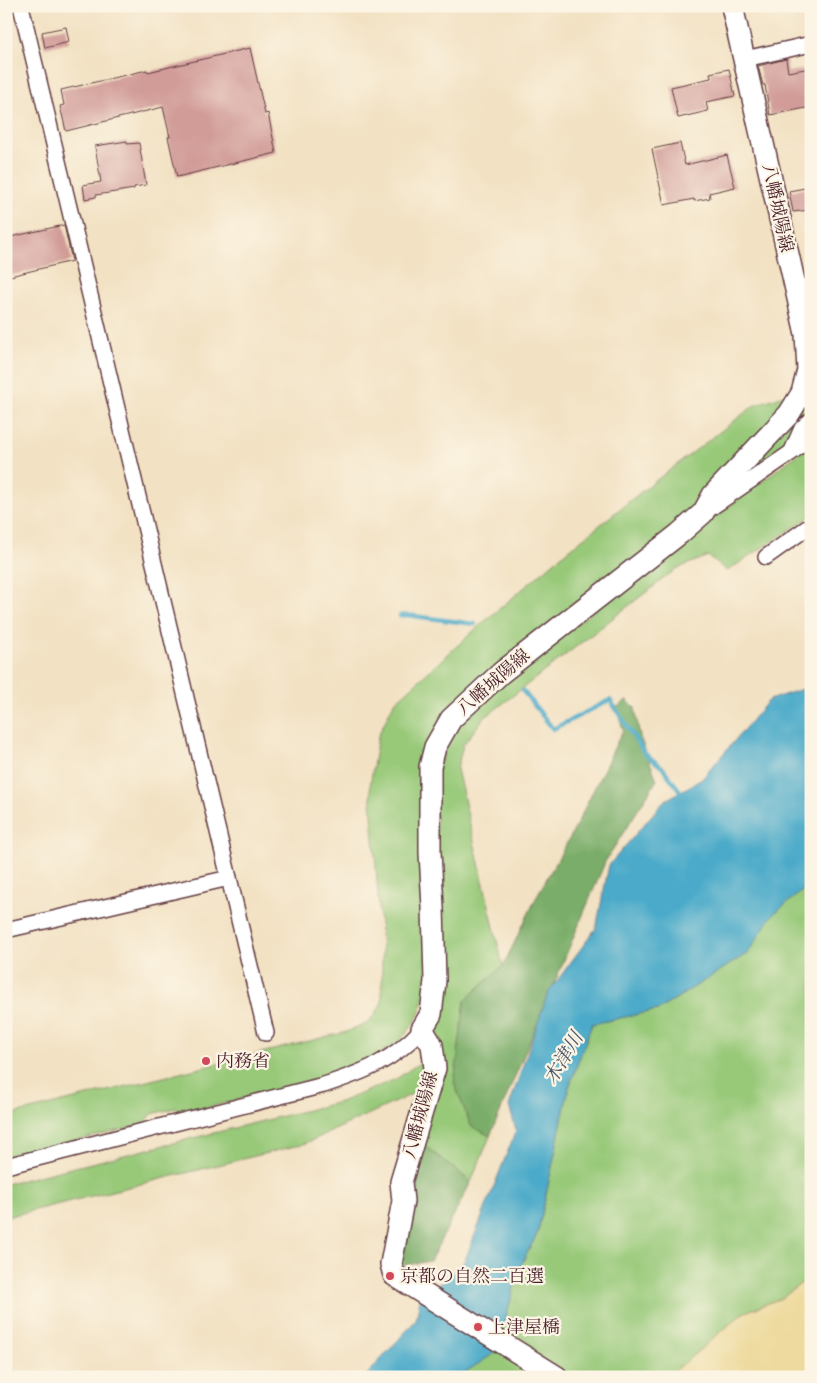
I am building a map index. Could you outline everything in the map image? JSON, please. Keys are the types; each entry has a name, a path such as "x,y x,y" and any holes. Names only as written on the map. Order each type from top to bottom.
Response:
{"main road":[{"name":"八幡城陽線","path":"557,1377 394,1275 391,1264 403,1201 401,1182 435,1068 432,1045 422,1030 431,1014 435,981 430,852 430,767 435,746 450,718 501,673 703,513 713,495 789,414 802,393 808,370 806,334 735,7"}],"street":[{"path":"22,6 266,1033"},
{"path":"745,59 811,44"},
{"path":"792,452 802,428 811,420"},
{"path":"703,513 811,437"},
{"path":"766,557 811,525"},
{"path":"6,930 230,878"},
{"path":"6,1166 324,1085 364,1072 390,1058 408,1045 422,1030"}],"green space":[{"path":"811,387 811,428 727,490"},
{"path":"798,390 674,531 500,668 428,754 428,985 416,1020 397,1043 363,1063 304,1083 187,1113 176,1108 152,1114 143,1125 6,1157 6,1116 346,1032 368,1023 382,1004 382,950 370,786 378,736 394,703 479,626 641,492 755,405"},
{"path":"811,444 811,516 727,571 708,556 676,569 483,719 463,745 457,769 503,966 465,1000 471,1125 490,1136 471,1182 420,1142 439,1061 436,1028 441,983 435,778 452,729 506,679"},
{"path":"627,700 635,708 640,737 657,780 606,860 490,1136 471,1126 454,1083 465,1000 503,966 539,892 572,834 623,730 616,708"},
{"path":"811,884 811,1276 782,1298 743,1313 668,1377 458,1377 496,1352 520,1267 538,1232 569,1087 592,1024 658,1010 748,953 772,915"},
{"path":"424,1060 428,1066 419,1091 304,1144 6,1217 6,1184 340,1102 396,1079"},
{"path":"420,1142 471,1182 430,1261 399,1266 408,1200"}],"sand":[{"path":"811,1276 811,1377 668,1377 743,1313 782,1298"}],"water":[{"name":"木津川","path":"811,686 811,884 772,915 748,953 658,1010 592,1024 569,1087 538,1232 520,1267 496,1352 458,1377 365,1377 416,1320 420,1298 450,1276 465,1260 516,1130 509,1106 548,993 596,928 609,865 664,801 702,779 769,700"}],"building":[{"path":"66,27 69,42 45,48 42,32"},
{"path":"250,48 265,114 268,113 276,153 177,177 163,107 66,131 60,106 64,105 61,90"},
{"path":"786,59 788,72 811,68 811,107 770,115 765,85 763,85 758,66"},
{"path":"729,69 735,96 706,102 708,111 678,118 671,87 711,78 710,73"},
{"path":"127,141 127,144 139,143 146,185 85,199 83,185 101,182 95,146"},
{"path":"680,143 685,165 727,155 735,187 709,193 710,198 664,205 652,149"},
{"path":"805,188 809,210 793,212 789,191"},
{"path":"64,225 72,261 6,277 6,238"}],"waterway":[{"path":"400,616 406,615 475,624"},
{"path":"523,691 553,729 610,700 645,754 662,767 680,791"}],"place":[{"name":"内務省","path":"206,1061"},
{"name":"京都の自然二百選","path":"390,1276"},
{"name":"上津屋橋","path":"478,1327"}]}
